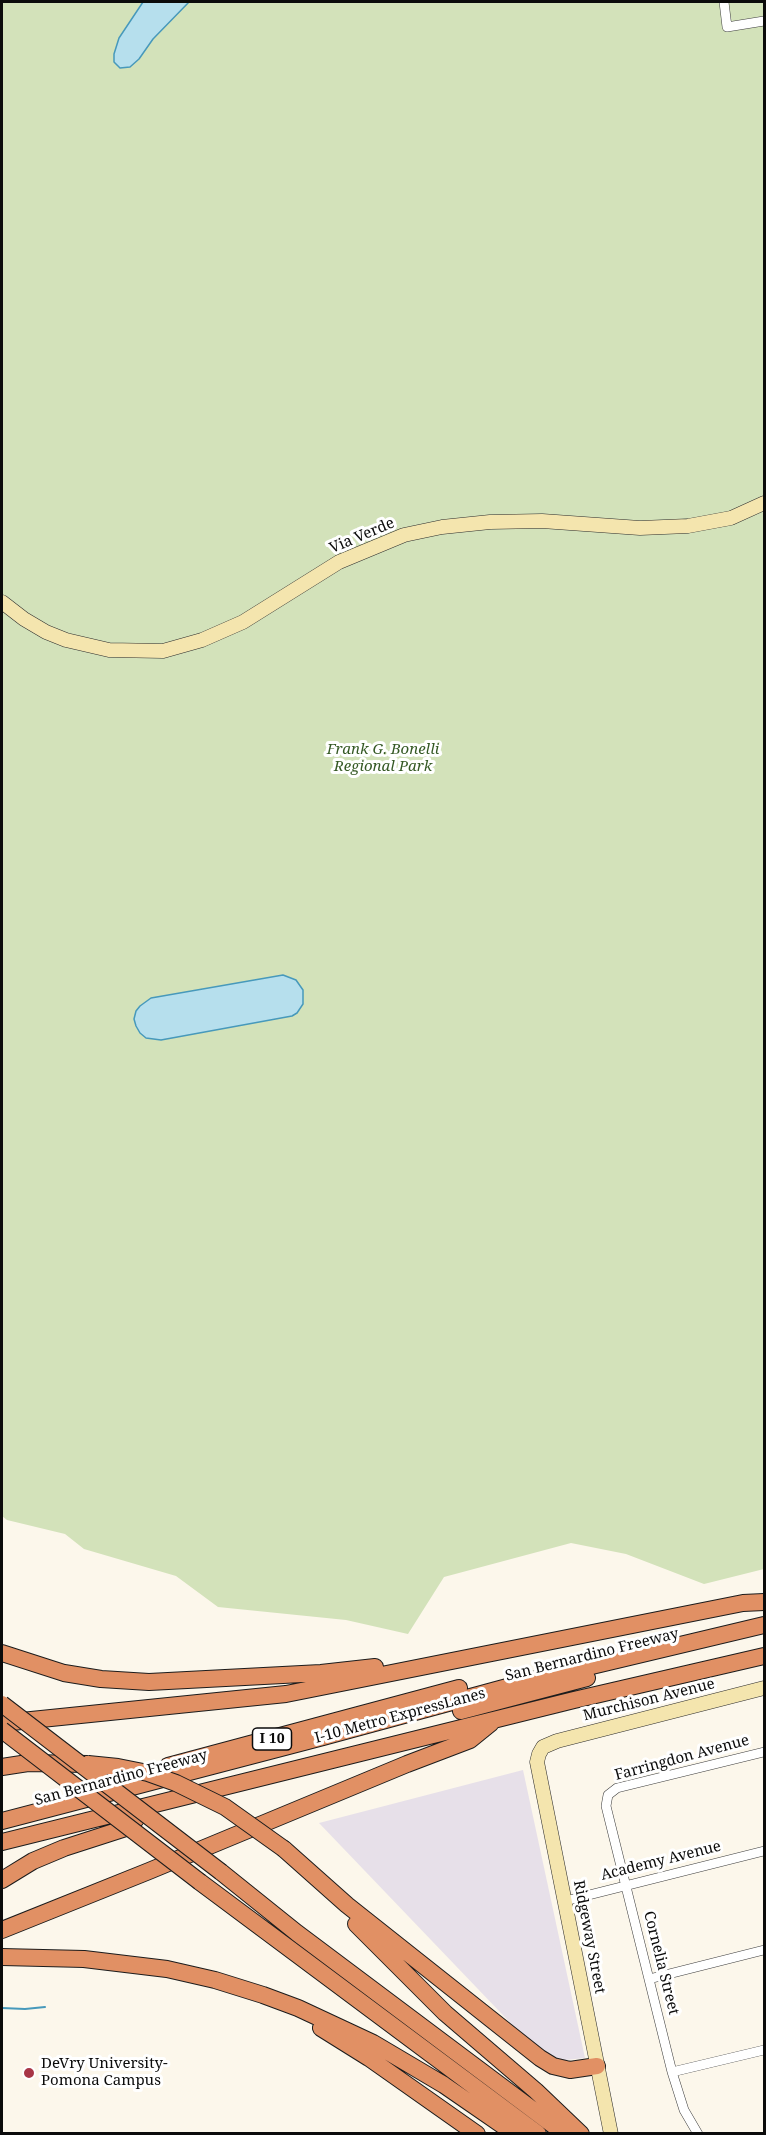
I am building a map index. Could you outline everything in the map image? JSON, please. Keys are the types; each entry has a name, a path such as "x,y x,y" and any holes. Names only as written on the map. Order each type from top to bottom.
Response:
{"highway":[{"path":"2,1723 286,1694 743,1603 765,1602"},
{"name":"San Bernardino Freeway","path":"2,1809 475,1684 765,1613"},
{"name":"I-10 Metro ExpressLanes","path":"2,1821 534,1680 765,1625"},
{"name":"I-10 Metro ExpressLanes","path":"67,1826 88,1810 552,1687 765,1636"},
{"path":"2,1653 64,1673 101,1679 149,1682 321,1673 384,1666 421,1666"},
{"name":"I 10","path":"2,1842 765,1656"},
{"path":"2,1704 297,1933 565,2133"},
{"path":"2,1930 406,1764 470,1740 495,1720"},
{"path":"2,1730 200,1882 538,2133"},
{"path":"2,1767 28,1763 88,1764 148,1773 176,1782 225,1807 284,1849 318,1881 540,2058 553,2066 570,2070 597,2066"},
{"path":"2,1880 64,1848 126,1828 150,1807"},
{"path":"318,1881 334,1902 444,2013 536,2091 581,2133"},
{"path":"2,1957 84,1959 167,1969 215,1980 263,1995 373,2043 436,2080 515,2133"},
{"path":"263,1995 369,2058 477,2133"}],"main road":[{"name":"Via Verde","path":"2,602 46,632 74,642 109,650 164,651 202,640 243,622 339,562 404,535 442,527 490,522 542,521 640,528 688,526 731,518 765,503"},
{"name":"Murchison Avenue","path":"543,1747 557,1741 765,1688"},
{"name":"Ridgeway Street","path":"543,1747 537,1762 611,2133"}],"street":[{"path":"724,2 727,27 765,21"},
{"name":"Farringdon Avenue","path":"608,1795 617,1788 765,1752"},
{"name":"Cornelia Street","path":"608,1795 606,1806 672,2072 684,2110 698,2133"},
{"name":"Academy Avenue","path":"565,1901 765,1851"},
{"path":"649,1979 765,1950"},
{"path":"672,2072 765,2050"}],"shaded area":[{"path":"523,1770 585,2058 555,2061 522,2035 319,1823"}],"green space":[{"name":"Frank G. Bonelli Regional Park","path":"2,2 764,2 764,1569 704,1584 626,1554 571,1543 444,1577 408,1634 346,1620 218,1607 176,1576 84,1549 65,1534 7,1520 2,1516"}],"water":[{"path":"143,2 189,2 153,39 139,59 130,67 120,68 114,62 119,38"},
{"path":"283,975 296,980 303,990 303,1004 292,1016 161,1040 146,1038 136,1026 134,1019 136,1011 151,998"}],"waterway":[{"path":"2,2008 45,2007"}],"place":[{"name":"DeVry University- Pomona Campus","path":"29,2073"}]}
